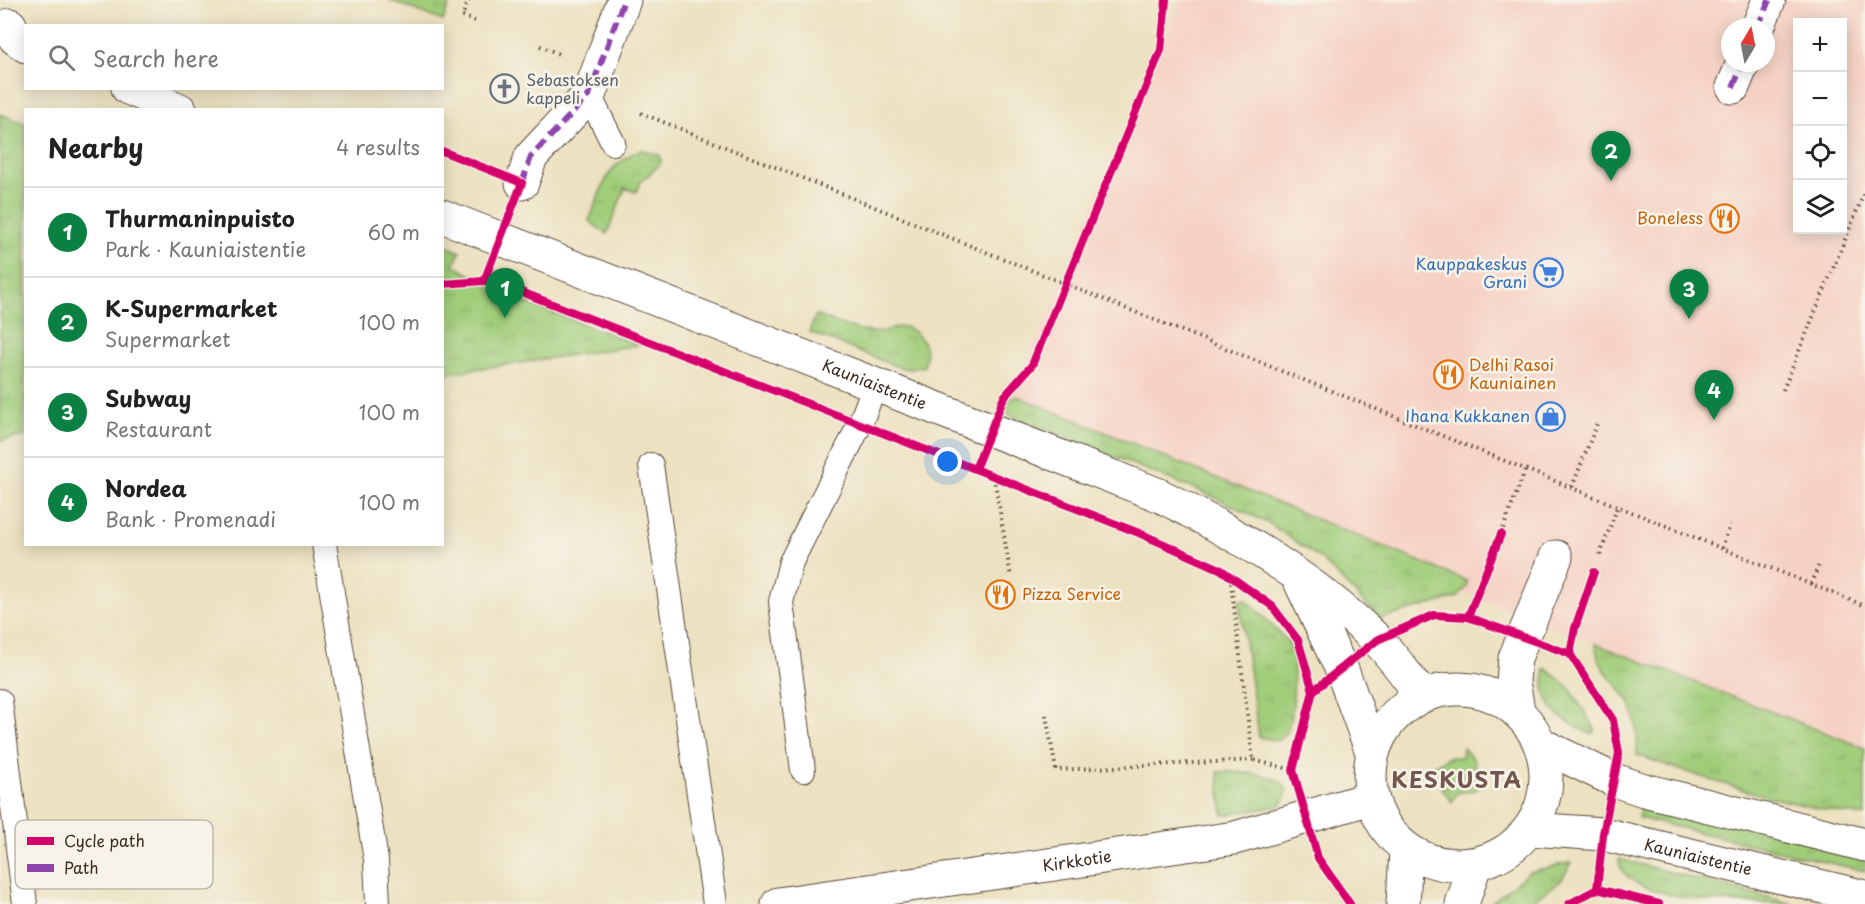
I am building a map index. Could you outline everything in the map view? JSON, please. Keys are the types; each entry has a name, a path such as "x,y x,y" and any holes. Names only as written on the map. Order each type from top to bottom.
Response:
{"street":[{"path":"522,183 531,158 589,95 624,0"},
{"path":"1762,18 1769,0"},
{"path":"133,90 175,108"},
{"name":"Kauniaistentie","path":"444,217 1159,495 1229,531 1296,572 1377,640 1422,696"},
{"path":"1518,710 1499,698 1475,690 1448,690 1422,696 1391,718 1372,752 1369,775 1371,798 1379,818 1390,835 1406,850 1439,864 1457,867 1475,865 1507,852 1530,829 1543,802 1546,773 1540,744 1518,710 1513,682 1515,658 1556,557"},
{"path":"1296,572 1342,670 1372,752"},
{"path":"1540,744 1614,780 1644,790 1865,845"},
{"name":"Kirkkotie","path":"778,904 1235,838 1371,798"},
{"name":"Kauniaistentie","path":"1530,829 1603,834 1865,897"},
{"path":"1403,904 1406,850"},
{"path":"1462,904 1475,865"}],"lane":[{"path":"589,95 613,143"},
{"path":"803,770 781,602 791,562 860,424 876,385"},
{"path":"651,465 715,904"},
{"path":"324,546 376,860 378,904"},
{"path":"0,701 15,823"},
{"path":"23,889 25,904"}],"path":[{"path":"469,0 462,16 475,21"},
{"path":"589,95 672,125 1865,606"},
{"path":"1783,390 1865,191"},
{"path":"1061,295 1069,274"},
{"path":"1572,487 1598,421"},
{"path":"990,431 975,469 1004,481"},
{"path":"1497,544 1526,468"},
{"path":"994,477 1011,577"},
{"path":"1598,561 1618,505"},
{"path":"1722,548 1730,525"},
{"path":"1811,584 1820,562"},
{"path":"1228,574 1239,582"},
{"path":"1228,574 1253,760"},
{"path":"1046,715 1056,770 1253,760 1293,770"},
{"path":"1295,759 1293,770 1306,817"}],"shaded area":[{"path":"1181,0 1865,0 1865,748 1504,609 1009,405"}],"green space":[{"path":"389,0 451,0 443,21"},
{"path":"0,114 24,123 24,436 0,440"},
{"path":"642,150 660,155 661,163 641,182 636,192 625,188 607,234 589,221 602,188 613,169 621,161"},
{"path":"444,245 460,252 454,265 497,292 639,345 444,374"},
{"path":"816,315 870,332 908,328 921,339 924,345 926,355 924,366 911,369 901,368 809,332"},
{"path":"1017,396 1467,581 1467,586 1458,597 1380,619 1322,560 1270,524 1212,496 1007,414 1004,406 1009,398"},
{"path":"1246,599 1289,643 1294,662 1293,704 1288,731 1278,741 1259,737 1239,602"},
{"path":"1596,644 1865,748 1865,816 1807,806 1750,792 1637,755 1636,729 1630,704 1604,669"},
{"path":"1545,668 1569,687 1594,727 1594,732 1591,734 1570,723 1554,710 1545,693"},
{"path":"1463,748 1474,760 1476,777 1487,781 1475,790 1457,793 1452,802 1442,789 1440,774 1431,768 1448,757 1462,757"},
{"path":"1218,772 1267,776 1278,780 1285,786 1286,795 1280,806 1223,815"},
{"path":"1642,801 1865,855 1865,871 1638,818"},
{"path":"1619,859 1793,904 1722,902 1665,893 1642,885 1625,874"},
{"path":"1572,862 1561,881 1530,902 1490,904 1529,872"}],"marked path":[{"path":"522,183 531,157 589,95 624,0"},
{"path":"1762,18 1769,0"},
{"path":"1733,87 1739,72"}],"cycle path":[{"path":"975,469 1004,397 1032,365 1161,50 1166,0"},
{"path":"444,152 522,183 484,281"},
{"path":"444,284 484,281 519,291 1139,533 1220,569 1272,606 1298,640 1313,691 1293,770 1318,858 1350,904"},
{"path":"1468,617 1501,534"},
{"path":"1570,654 1575,628 1594,572"},
{"path":"1313,691 1377,640 1434,615 1468,617 1570,654 1613,720 1619,753 1603,834 1597,889"},
{"path":"1569,904 1597,889 1659,904"}],"place":[{"name":"Sebastoksen kappeli","path":"505,89"},
{"name":"K-Supermarket","path":"1611,181"},
{"name":"Boneless","path":"1724,218"},
{"name":"Kauppakeskus Grani","path":"1548,273"},
{"name":"Thurmaninpuisto","path":"505,318"},
{"name":"Subway","path":"1689,319"},
{"name":"Delhi Rasoi Kauniainen","path":"1448,374"},
{"name":"Ihana Kukkanen","path":"1551,416"},
{"name":"Nordea","path":"1714,420"},
{"name":"Pizza Service","path":"1001,594"}],"district":[{"name":"KESKUSTA","path":"1457,780"}]}
